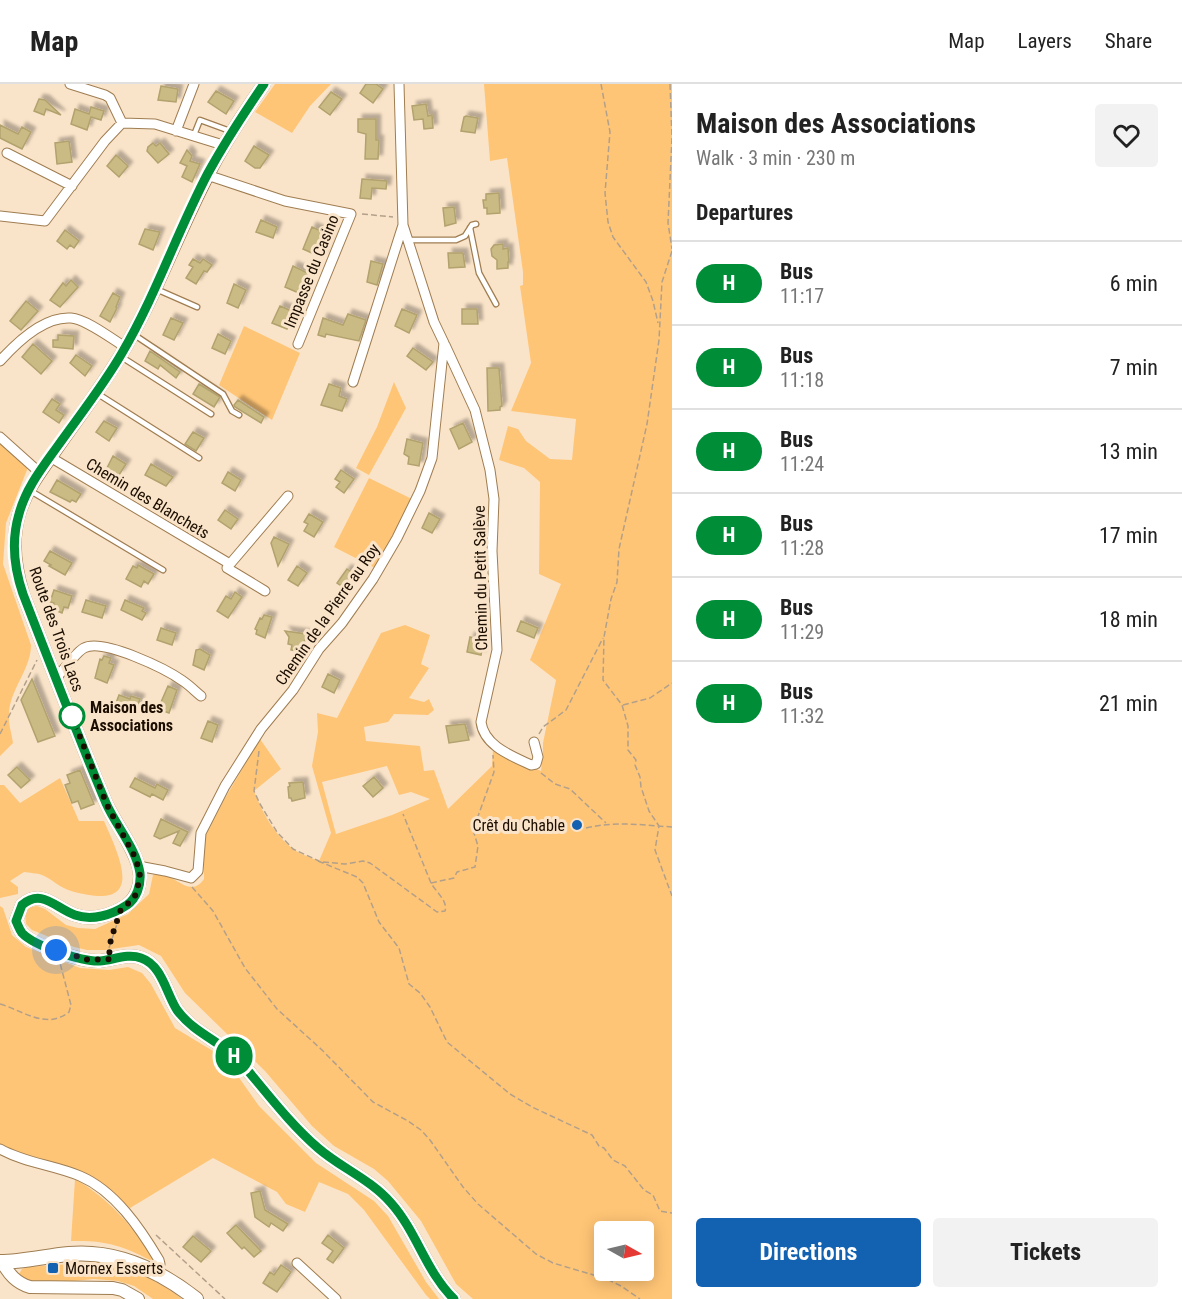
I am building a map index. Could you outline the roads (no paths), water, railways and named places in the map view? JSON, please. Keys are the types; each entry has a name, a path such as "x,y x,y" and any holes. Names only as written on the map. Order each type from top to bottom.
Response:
{"main road":[{"path":"1,1262 66,1254 93,1254 124,1260 157,1274 196,1299"}],"street":[{"path":"70,84 105,94 110,98 122,123"},
{"path":"176,130 194,84"},
{"name":"Route des Trois Lacs","path":"138,866 107,805 23,594 14,556 19,514 39,472 123,352 156,289 207,175 231,132 264,84"},
{"name":"Chemin de la Pierre au Roy","path":"138,866 165,870 191,878 198,871 201,833 225,786 261,729 293,690 324,643 342,623 373,579 420,491 434,448 444,343 434,322 403,222 399,84"},
{"path":"0,216 45,221 105,141 122,123 155,124 223,145"},
{"path":"7,153 72,186"},
{"name":"Impasse du Casino","path":"207,175 290,203 351,214 298,344"},
{"path":"353,382 403,222"},
{"path":"1,359 34,331 58,320 72,318 87,324 123,352"},
{"name":"Chemin du Petit Salève","path":"444,343 475,410 493,488 492,551 497,650 481,722 482,728 492,742 505,752 531,765 536,764 538,757 534,742"},
{"path":"0,436 39,472"},
{"name":"Chemin des Blanchets","path":"50,457 230,564 227,568 265,591"},
{"path":"230,564 288,496"},
{"path":"56,678 82,650 98,646 121,652 183,680 201,696"},
{"path":"138,866 140,878 137,893 121,909 89,918 70,913 44,898 35,897 19,908 16,921 20,930 32,940 89,960 139,957 150,962 160,974 177,1010 190,1025 229,1050 320,1149 384,1195 406,1224 435,1273 454,1299"},
{"path":"0,1149 23,1159 79,1176 108,1194 122,1209 159,1260 157,1274"},
{"path":"1,1262 10,1276 24,1286 113,1288 138,1299"},
{"path":"297,1263 336,1299"}],"lane":[{"path":"194,135 200,120 231,132"},
{"path":"408,240 456,240 465,236 472,225 476,224"},
{"path":"470,228 479,273 496,304"},
{"path":"156,289 197,307"},
{"path":"133,334 223,394 232,411 238,416"},
{"path":"123,352 211,414"},
{"path":"95,393 200,458"},
{"path":"29,490 163,570"}],"place":[{"name":"Maison des Associations","path":"72,716"},
{"name":"Crêt du Chable","path":"577,825"},
{"name":"Mornex Esserts","path":"53,1268"}]}
